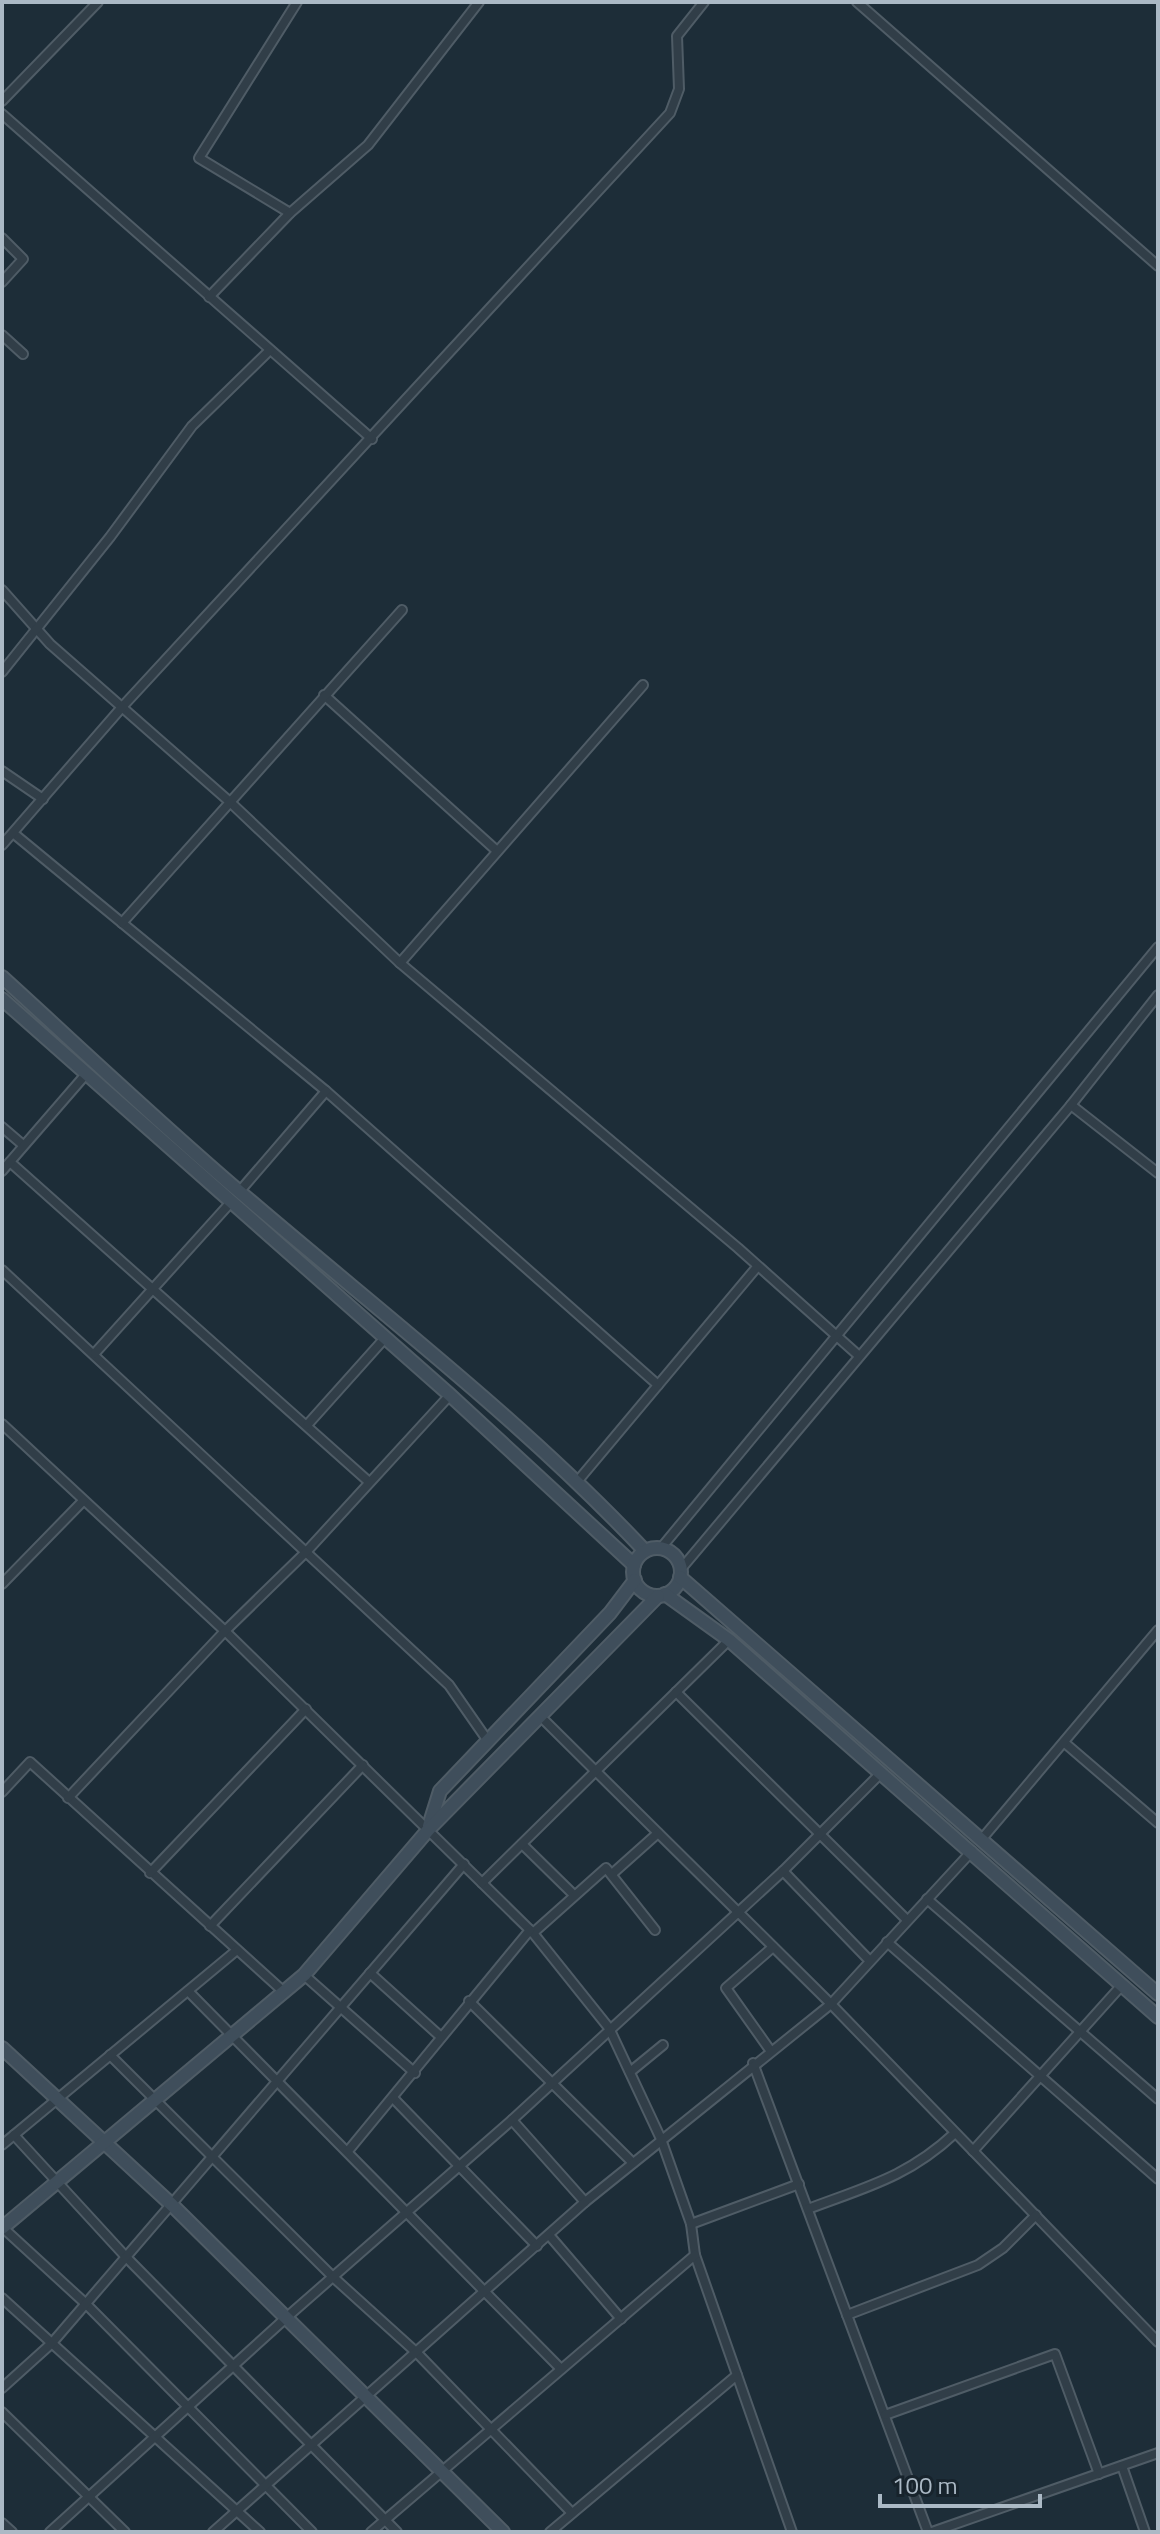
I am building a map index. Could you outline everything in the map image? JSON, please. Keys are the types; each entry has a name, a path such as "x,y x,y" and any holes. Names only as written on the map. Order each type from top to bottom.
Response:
{"street":[{"path":"2,101 98,2"},
{"path":"290,213 199,158 297,2"},
{"path":"209,297 290,213 368,145 479,2"},
{"path":"2,845 123,706 670,113 679,89 677,36 704,2"},
{"path":"857,2 1158,266"},
{"path":"2,114 372,439"},
{"path":"2,238 23,259 2,282"},
{"path":"2,335 23,354"},
{"path":"2,672 38,630 192,426 270,350"},
{"path":"2,590 38,630 230,802 400,963 858,1355"},
{"path":"122,923 402,610"},
{"path":"400,963 643,685"},
{"path":"324,695 497,851"},
{"path":"2,771 43,799"},
{"path":"13,833 326,1091 658,1385"},
{"path":"661,1548 1158,947"},
{"path":"2,977 385,1338 634,1565"},
{"path":"312,2532 265,2488 85,2303 2,2228 304,1975 429,1829 662,1595 858,1355 1071,1105 1158,995"},
{"path":"2,999 236,1196 407,1332 576,1483 645,1551"},
{"path":"2,1171 87,1073"},
{"path":"95,1353 154,1291 326,1091"},
{"path":"1071,1105 1158,1173"},
{"path":"2,1127 23,1145"},
{"path":"10,1162 308,1424 368,1481"},
{"path":"576,1483 757,1267"},
{"path":"2,1270 95,1353 449,1685 488,1741"},
{"path":"308,1424 385,1338"},
{"path":"68,1798 225,1631 307,1551 450,1395"},
{"path":"2,1424 225,1631 429,1829 531,1931 609,2028 661,2139 691,2224 695,2255 792,2532"},
{"path":"2,1584 83,1501"},
{"path":"1158,1994 681,1573 674,1555 661,1548 645,1551 634,1565 635,1580 644,1592 662,1595 729,1640 1158,2017"},
{"path":"429,1829 440,1791 610,1613 635,1580"},
{"path":"981,1840 1066,1744 1158,1630"},
{"path":"482,1883 729,1640"},
{"path":"676,1692 907,1920"},
{"path":"150,1873 306,1709"},
{"path":"540,1716 831,2004 1158,2342"},
{"path":"1066,1744 1157,1820"},
{"path":"2,1792 30,1762 284,1992"},
{"path":"210,1926 363,1765"},
{"path":"50,2532 287,2317 512,2120 783,1871 881,1773"},
{"path":"612,1874 658,1833"},
{"path":"522,1844 573,1894"},
{"path":"213,2532 585,2202 753,2063 831,2004 972,1851"},
{"path":"2,2388 52,2343 464,1864"},
{"path":"348,2151 415,2073 469,2001 531,1931 606,1868 655,1930"},
{"path":"783,1871 869,1960"},
{"path":"927,1899 1082,2030 1158,2099"},
{"path":"887,1942 1158,2179"},
{"path":"770,2050 726,1988 773,1947"},
{"path":"2,2145 237,1950"},
{"path":"370,1973 441,2037"},
{"path":"304,1975 415,2073"},
{"path":"973,2151 1122,1985"},
{"path":"188,1991 561,2369"},
{"path":"469,2001 553,2080 633,2163"},
{"path":"630,2072 663,2045"},
{"path":"2,2048 172,2205 503,2532"},
{"path":"110,2055 333,2277 417,2353 572,2513"},
{"path":"753,2063 930,2532 1158,2453"},
{"path":"394,2099 537,2246"},
{"path":"512,2120 585,2202"},
{"path":"808,2209 902,2174 927,2159 955,2133"},
{"path":"14,2135 55,2184 397,2532"},
{"path":"691,2224 799,2184"},
{"path":"847,2315 978,2265 1003,2248 1036,2215"},
{"path":"549,2235 621,2319"},
{"path":"371,2532 695,2255"},
{"path":"2,2298 260,2532"},
{"path":"885,2415 1055,2354 1099,2474"},
{"path":"550,2532 737,2375"},
{"path":"2,2412 125,2532"},
{"path":"1122,2466 1145,2532"},
{"path":"2,2523 12,2532"}]}
